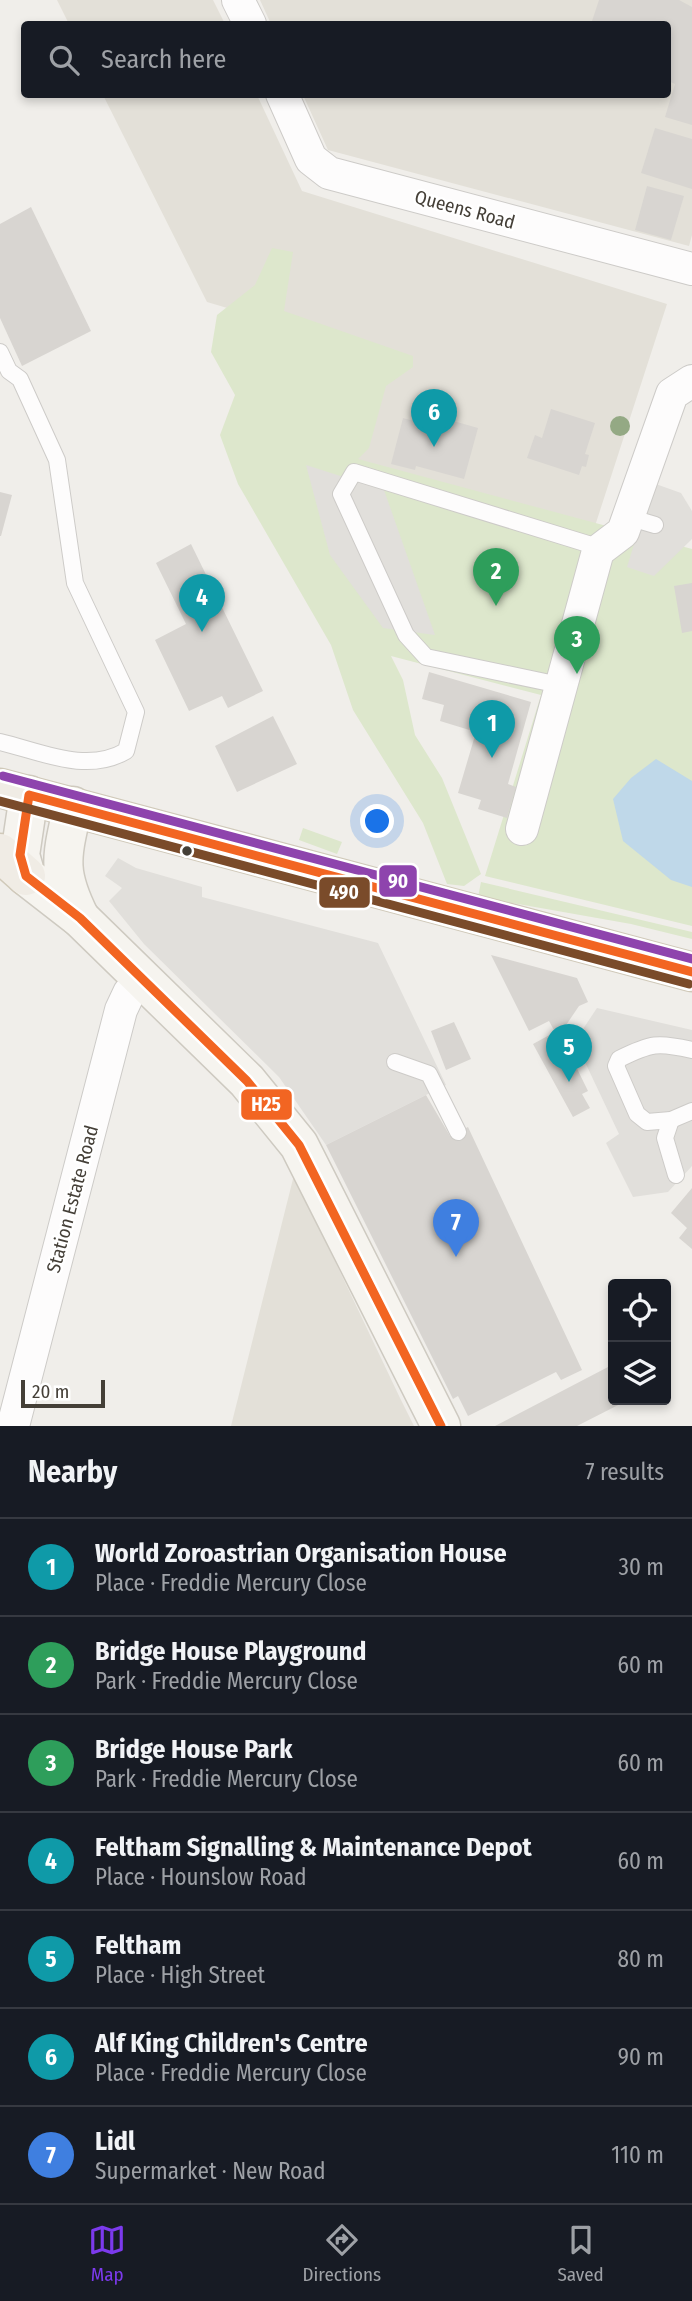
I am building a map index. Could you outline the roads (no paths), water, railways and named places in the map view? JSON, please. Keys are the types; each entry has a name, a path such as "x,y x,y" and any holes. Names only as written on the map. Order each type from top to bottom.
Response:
{"main road":[{"path":"441,1426 299,1145 247,1081 80,918 13,864 20,855 15,792 692,972"},
{"path":"73,806 62,853 62,877 80,918"}],"street":[{"path":"238,0 248,21"},
{"name":"Queens Road","path":"284,98 311,159 329,173 692,270"},
{"path":"522,829 598,551 641,521 672,394 692,382"},
{"name":"Station Estate Road","path":"13,1426 121,1010 129,993 142,978"}],"lane":[{"path":"0,352 9,372 20,379 57,460 75,583 136,712 126,751 110,761 89,764 0,742"},
{"path":"563,678 550,683 426,657 405,635 341,494 354,472 587,544 598,551"},
{"path":"692,1050 660,1043 648,1044 619,1059 616,1066 637,1114 647,1122 671,1120 692,1111"},
{"path":"395,1062 429,1074 458,1132"},
{"path":"671,1120 665,1138 676,1175"}],"water":[{"path":"656,759 692,781 692,887 671,880 623,841 613,799 631,778"}],"place":[{"name":"Alf King Children's Centre","path":"434,447"},
{"name":"Bridge House Playground","path":"496,606"},
{"name":"Feltham Signalling & Maintenance Depot","path":"202,632"},
{"name":"Bridge House Park","path":"577,674"},
{"name":"World Zoroastrian Organisation House","path":"492,758"},
{"name":"Feltham","path":"569,1082"},
{"name":"Lidl","path":"456,1257"}]}
